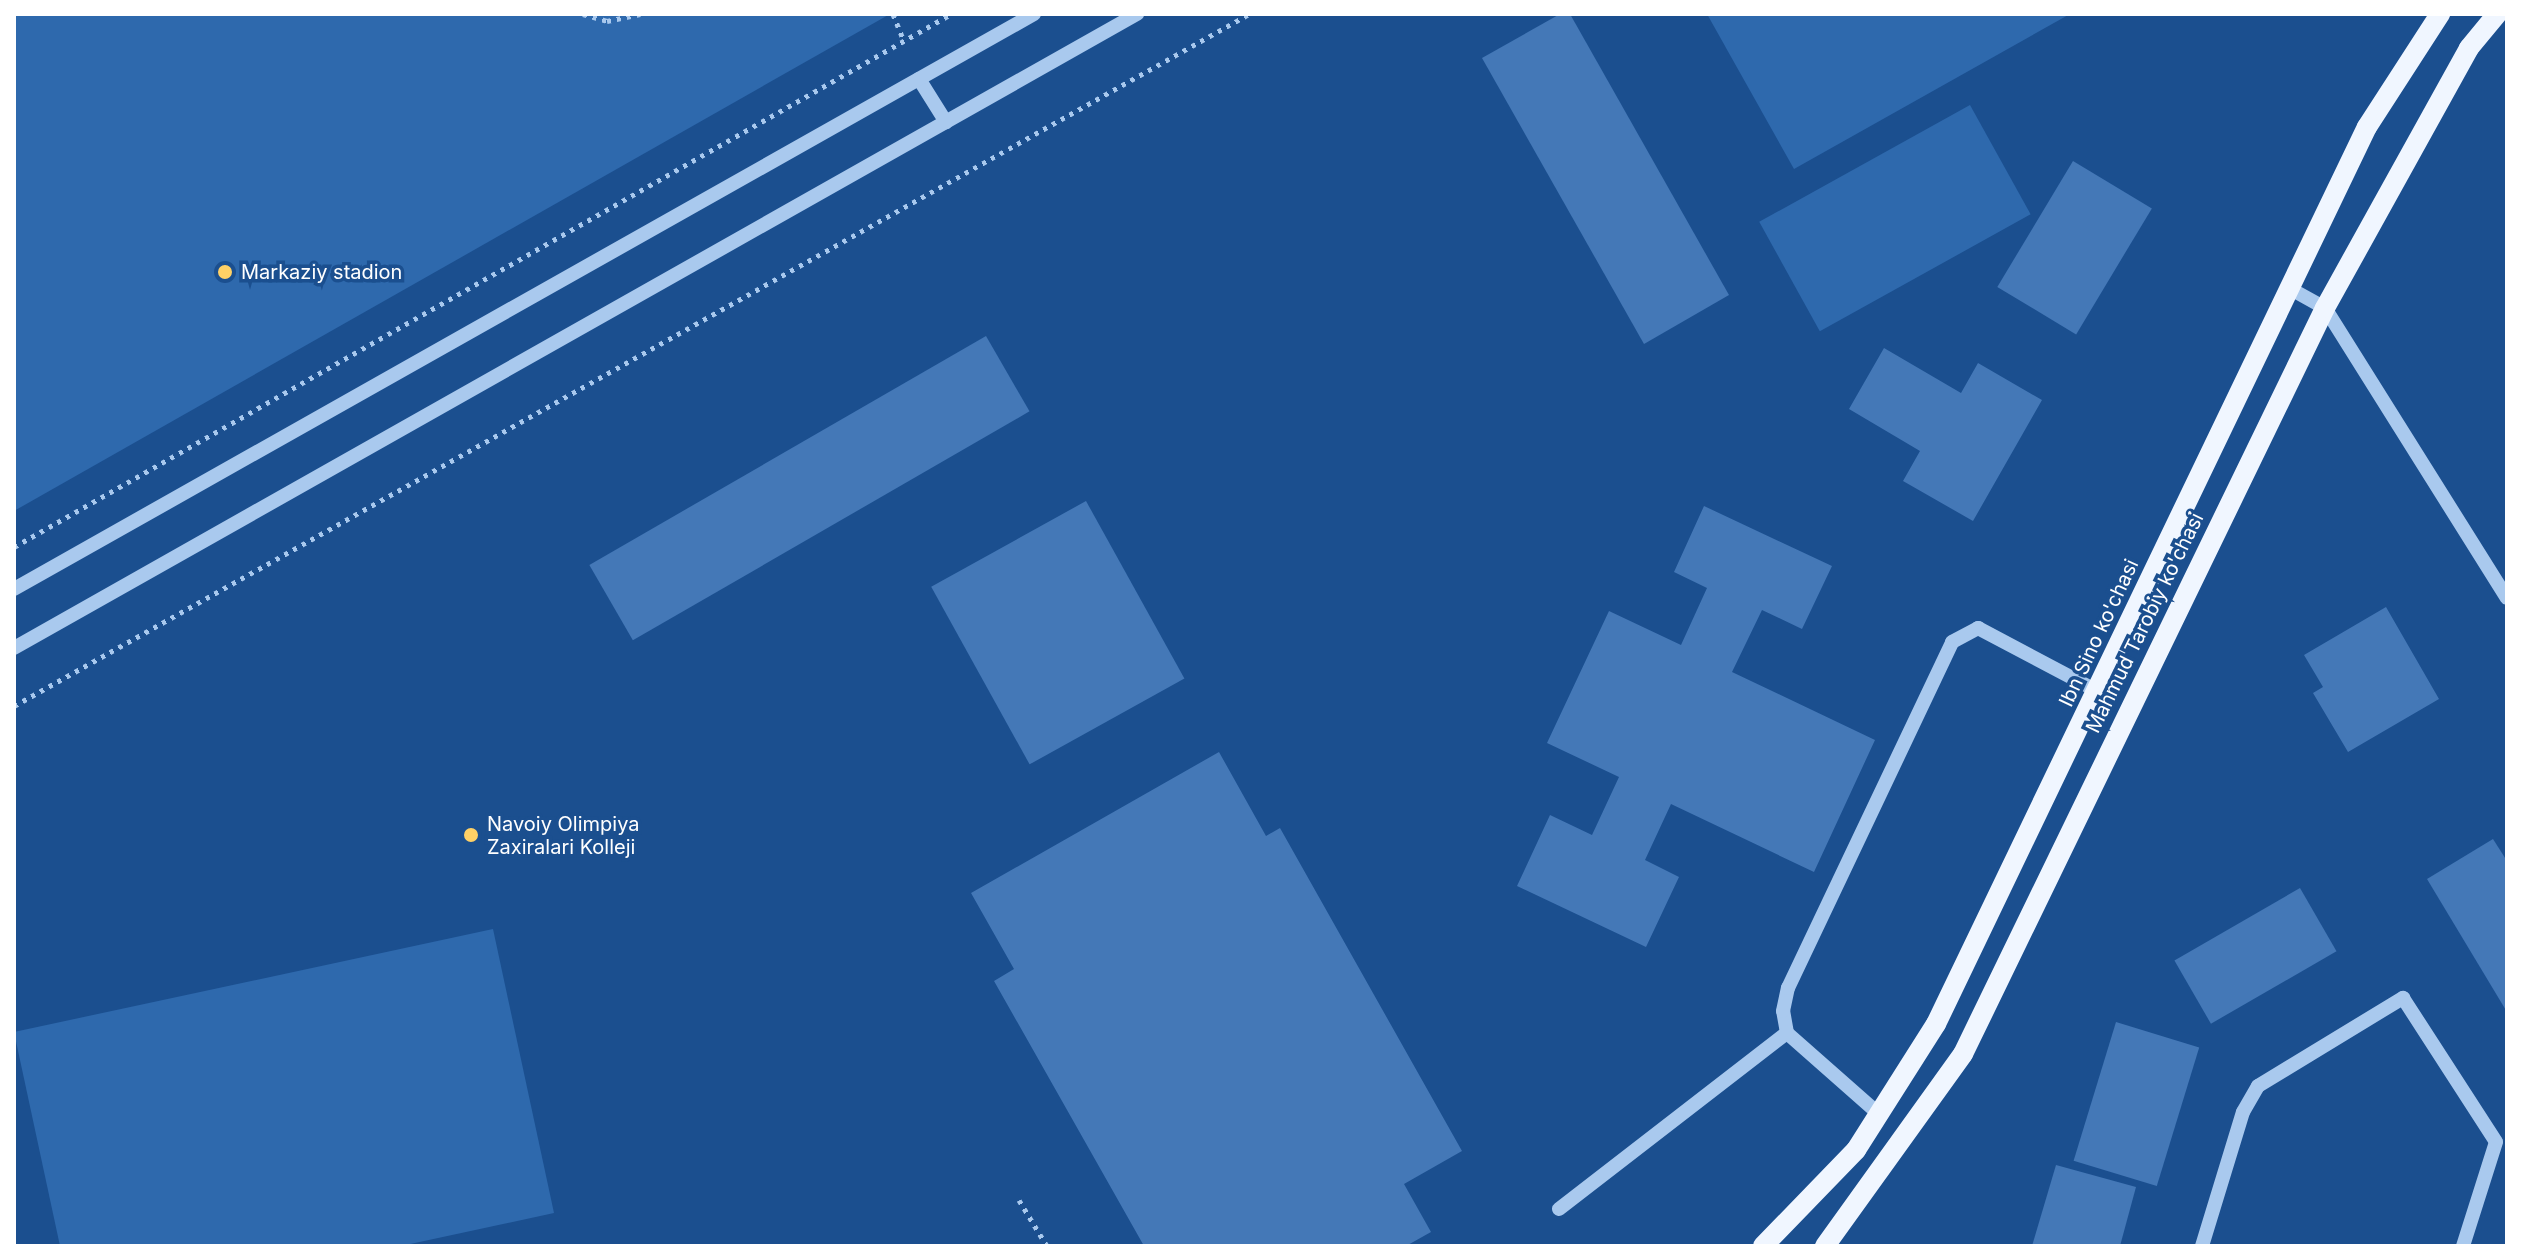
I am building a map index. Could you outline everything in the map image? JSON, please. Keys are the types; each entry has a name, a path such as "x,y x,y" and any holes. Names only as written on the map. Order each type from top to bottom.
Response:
{"main road":[{"name":"Ibn Sino ko'chasi","path":"1763,1246 1856,1150 1936,1024 2367,127 2440,14"},
{"name":"Mahmud Tarobiy ko'chasi","path":"1825,1246 1963,1054 2325,308 2469,48 2497,14"}],"street":[{"path":"14,589 1034,14"},
{"path":"14,648 1137,14"},
{"path":"919,79 946,122"},
{"path":"2289,288 2325,308 2507,598"},
{"path":"1880,1115 1787,1033 1783,1011 1788,988 1952,642 1962,632 1978,628 2097,691"},
{"path":"2202,1246 2243,1112 2258,1086 2403,998 2502,1144 2463,1246"},
{"path":"1559,1209 1787,1033"}],"path":[{"path":"583,14 607,21 640,14"},
{"path":"893,14 904,41"},
{"path":"14,547 951,14"},
{"path":"14,706 1249,14"},
{"path":"1019,1200 1047,1246"}],"shaded area":[{"name":"Markaziy stadion","path":"14,14 890,14 14,511"},
{"path":"1707,14 2070,14 1794,169"},
{"path":"1970,105 2031,214 1820,331 1759,222"},
{"path":"493,929 554,1213 401,1246 60,1246 14,1032"}],"building":[{"path":"1560,14 1570,14 1729,295 1644,344 1482,58"},
{"path":"2073,161 2152,208 2076,334 1997,287"},
{"path":"986,336 1030,411 633,640 589,565"},
{"path":"1884,348 1961,393 1978,363 2042,400 1973,521 1903,481 1920,451 1849,409"},
{"path":"1086,501 1184,679 1030,764 931,587"},
{"path":"1704,506 1832,566 1802,629 1762,610 1732,672 1875,740 1814,872 1671,804 1645,860 1679,877 1646,947 1517,886 1550,815 1592,835 1619,777 1547,743 1609,611 1681,645 1707,588 1674,572"},
{"path":"2386,607 2439,699 2348,752 2313,693 2323,687 2304,655"},
{"path":"1219,752 1266,836 1280,828 1462,1151 1404,1184 1431,1232 1406,1246 1144,1246 994,981 1014,969 971,893"},
{"path":"2493,839 2507,861 2507,1012 2427,879"},
{"path":"2300,888 2336,951 2211,1024 2174,960"},
{"path":"2116,1022 2199,1047 2157,1186 2074,1161"},
{"path":"2056,1165 2136,1187 2120,1246 2032,1246"}],"place":[{"name":"Markaziy stadion","path":"225,272"},
{"name":"Navoiy Olimpiya Zaxiralari Kolleji","path":"471,835"}]}
